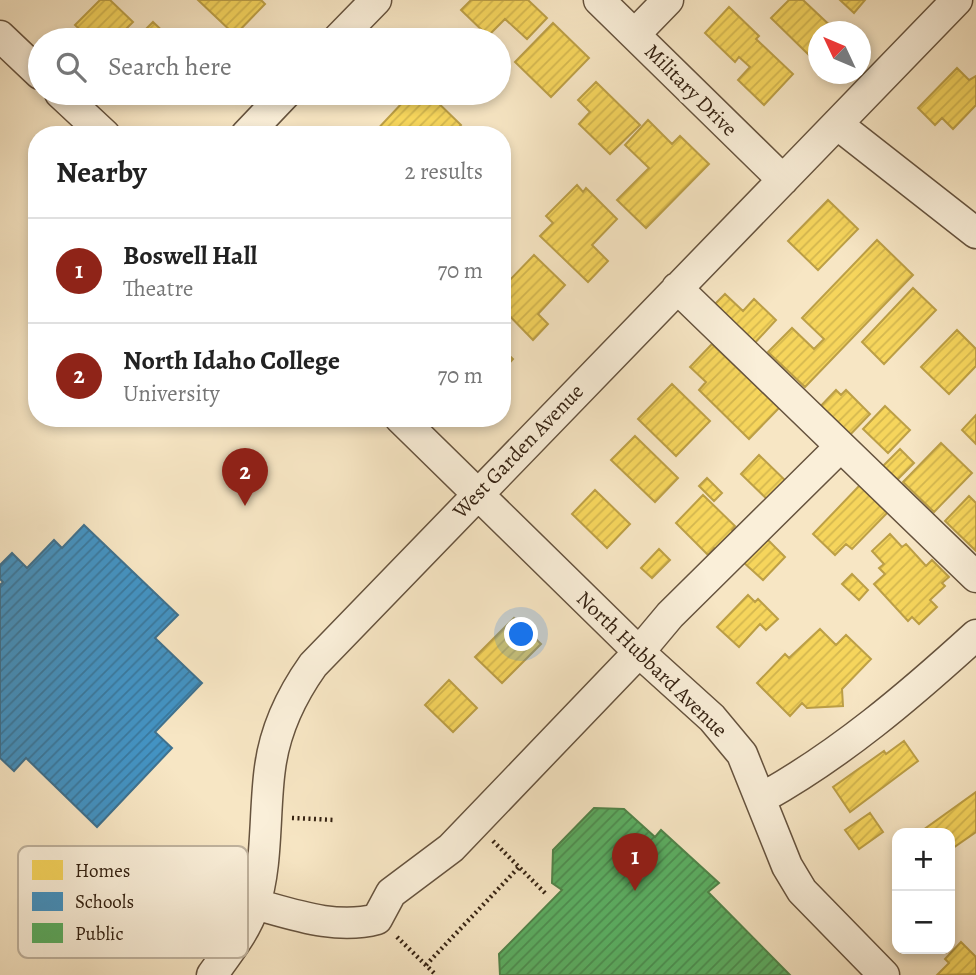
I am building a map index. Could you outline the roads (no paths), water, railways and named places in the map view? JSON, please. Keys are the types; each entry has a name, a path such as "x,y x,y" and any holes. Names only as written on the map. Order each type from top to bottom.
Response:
{"street":[{"path":"349,28 376,0"},
{"name":"Military Drive","path":"599,0 783,180"},
{"path":"635,34 668,0"},
{"name":"West Garden Avenue","path":"248,920 255,904 267,817 270,766 279,727 294,692 330,645 837,124 963,3"},
{"path":"0,36 28,63"},
{"path":"73,105 95,126"},
{"path":"255,126 275,105"},
{"path":"837,124 976,233"},
{"path":"677,288 976,577"},
{"name":"North Hubbard Avenue","path":"409,427 639,652 712,718 742,754 762,798 787,866 803,891 884,975"},
{"path":"255,904 357,925 377,919 391,893 451,848 639,652 670,615 840,447"},
{"path":"762,798 813,769 904,699 976,635"},
{"name":"West Garden Avenue","path":"212,975 224,958"}],"place":[{"name":"North Idaho College","path":"245,506"},
{"name":"Boswell Hall","path":"635,891"}]}
